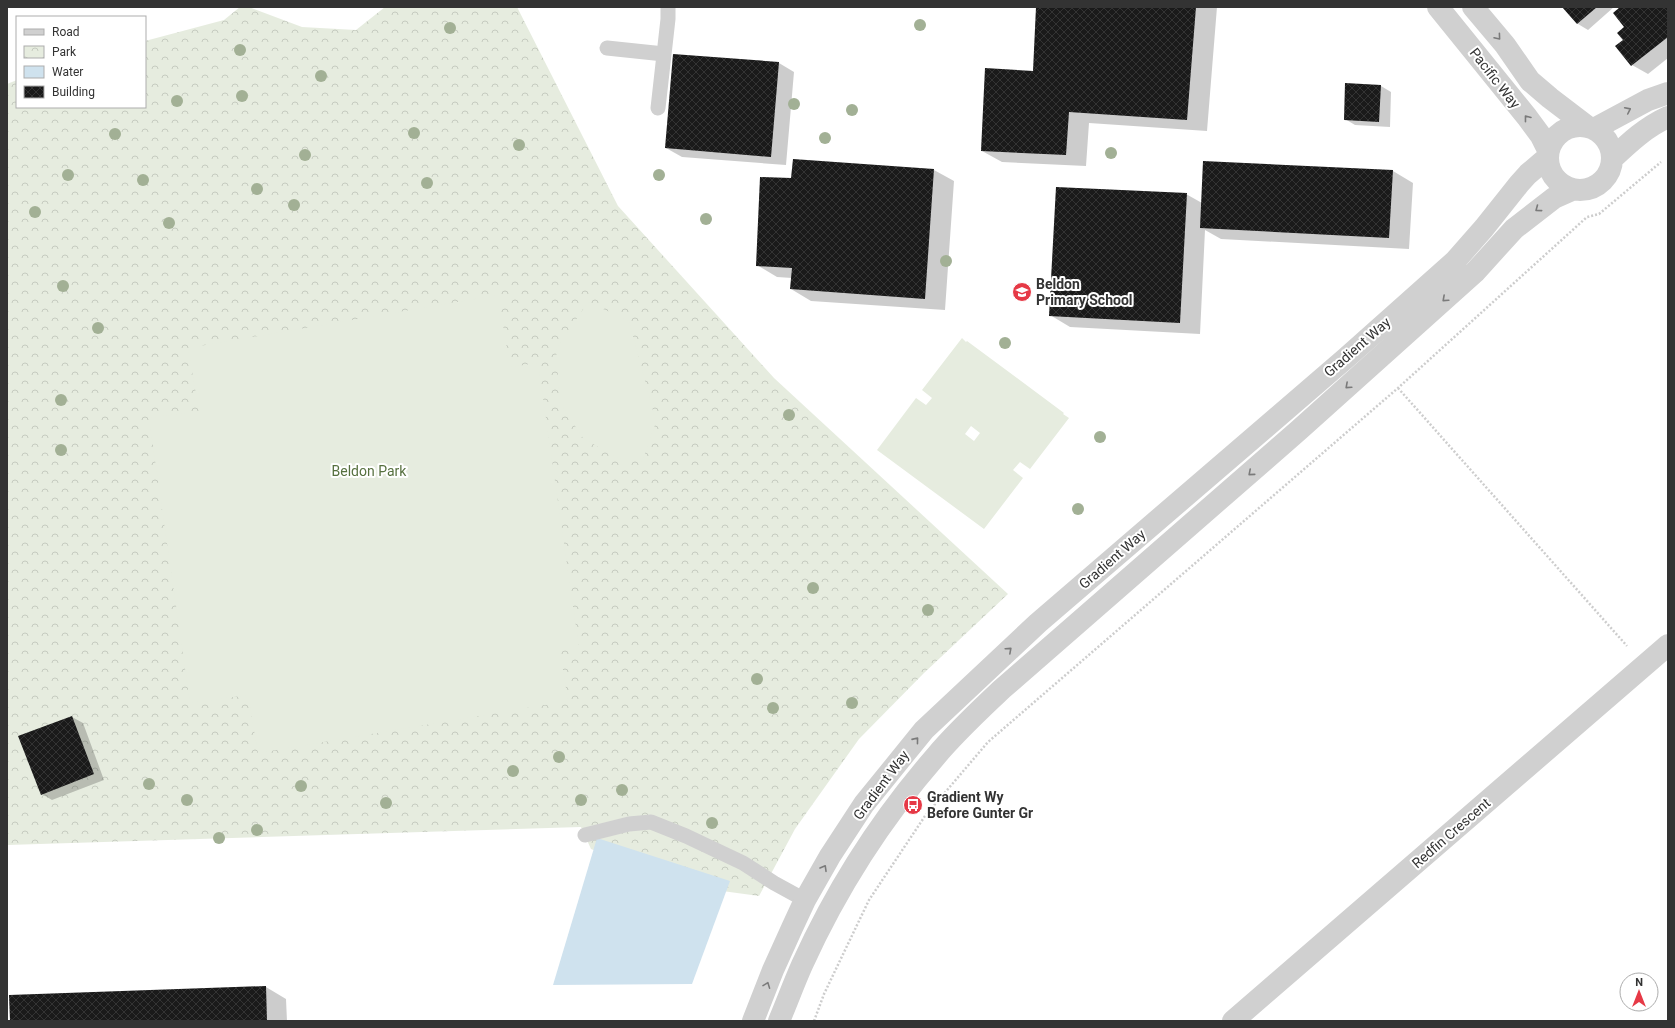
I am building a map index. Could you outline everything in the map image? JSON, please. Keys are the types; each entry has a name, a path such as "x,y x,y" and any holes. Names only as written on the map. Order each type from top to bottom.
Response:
{"street":[{"name":"Pacific Way","path":"1438,7 1527,117 1541,136 1548,154"},
{"name":"Pacific Way","path":"1473,7 1505,45 1530,81 1550,98 1591,128"},
{"path":"1591,128 1648,100 1668,93"},
{"path":"1613,158 1636,136 1668,117"},
{"path":"1578,126 1591,128 1608,140 1613,158 1611,170 1600,184 1589,190 1572,190 1563,186 1557,181 1548,166 1548,154 1553,141 1559,134 1568,128 1578,126"},
{"name":"Gradient Way","path":"753,1021 773,970 805,900 830,856 864,804 924,730 1038,623 1346,358 1455,261 1484,228 1519,184 1548,154"},
{"name":"Gradient Way","path":"779,1021 802,965 852,871 900,800 936,756 965,725 1002,689 1293,435 1475,272 1514,229 1554,198 1572,190"},
{"name":"Redfin Crescent","path":"1233,1021 1668,644"}],"lane":[{"path":"658,108 668,7"},
{"path":"607,48 664,54"},
{"path":"584,835 629,824 651,822 743,863 774,883 805,900"}],"path":[{"path":"814,1021 824,994 869,900 925,816 988,742 1398,388 1587,217 1599,214 1661,162"},
{"path":"1398,388 1644,665"}],"green space":[{"name":"Beldon Park","path":"240,7 249,7 302,27 356,30 385,7 517,7 618,206 774,378 1008,594 924,673 859,739 795,829 759,896 693,887 591,849 581,827 7,845 7,84 16,80 16,108 146,108 146,41 224,20"},
{"path":"498,295 510,367 538,363 579,648 560,651 568,701 258,753 248,695 190,703 149,418 199,411 188,348"},
{"path":"588,302 629,321 656,422 642,462 615,457 583,438 560,403 556,349"},
{"path":"962,338 1069,418 1030,469 1020,462 1013,470 1023,478 984,529 877,450 916,398 926,405 932,398 922,390","holes":["971,426 980,433 974,441 965,434"]}],"water":[{"path":"597,838 730,881 692,984 553,985"}],"building":[{"path":"1036,7 1196,7 1187,120 1069,112 1066,155 981,151 985,68 1033,71"},
{"path":"1562,7 1597,7 1577,24"},
{"path":"1620,7 1668,7 1668,37 1631,66 1615,46 1623,40 1617,33 1624,27 1613,13"},
{"path":"673,54 779,62 771,157 665,148"},
{"path":"1345,83 1381,85 1379,122 1344,120"},
{"path":"793,159 934,169 925,299 790,289 792,268 756,266 760,177 791,178"},
{"path":"1203,161 1393,170 1389,238 1200,228"},
{"path":"1056,187 1187,193 1180,323 1049,316"},
{"path":"72,716 94,774 41,795 18,736"},
{"path":"266,986 267,1021 10,1021 9,995"}],"place":[{"name":"Beldon Primary School","path":"1022,292"},
{"name":"Gradient Wy Before Gunter Gr","path":"913,805"}]}
